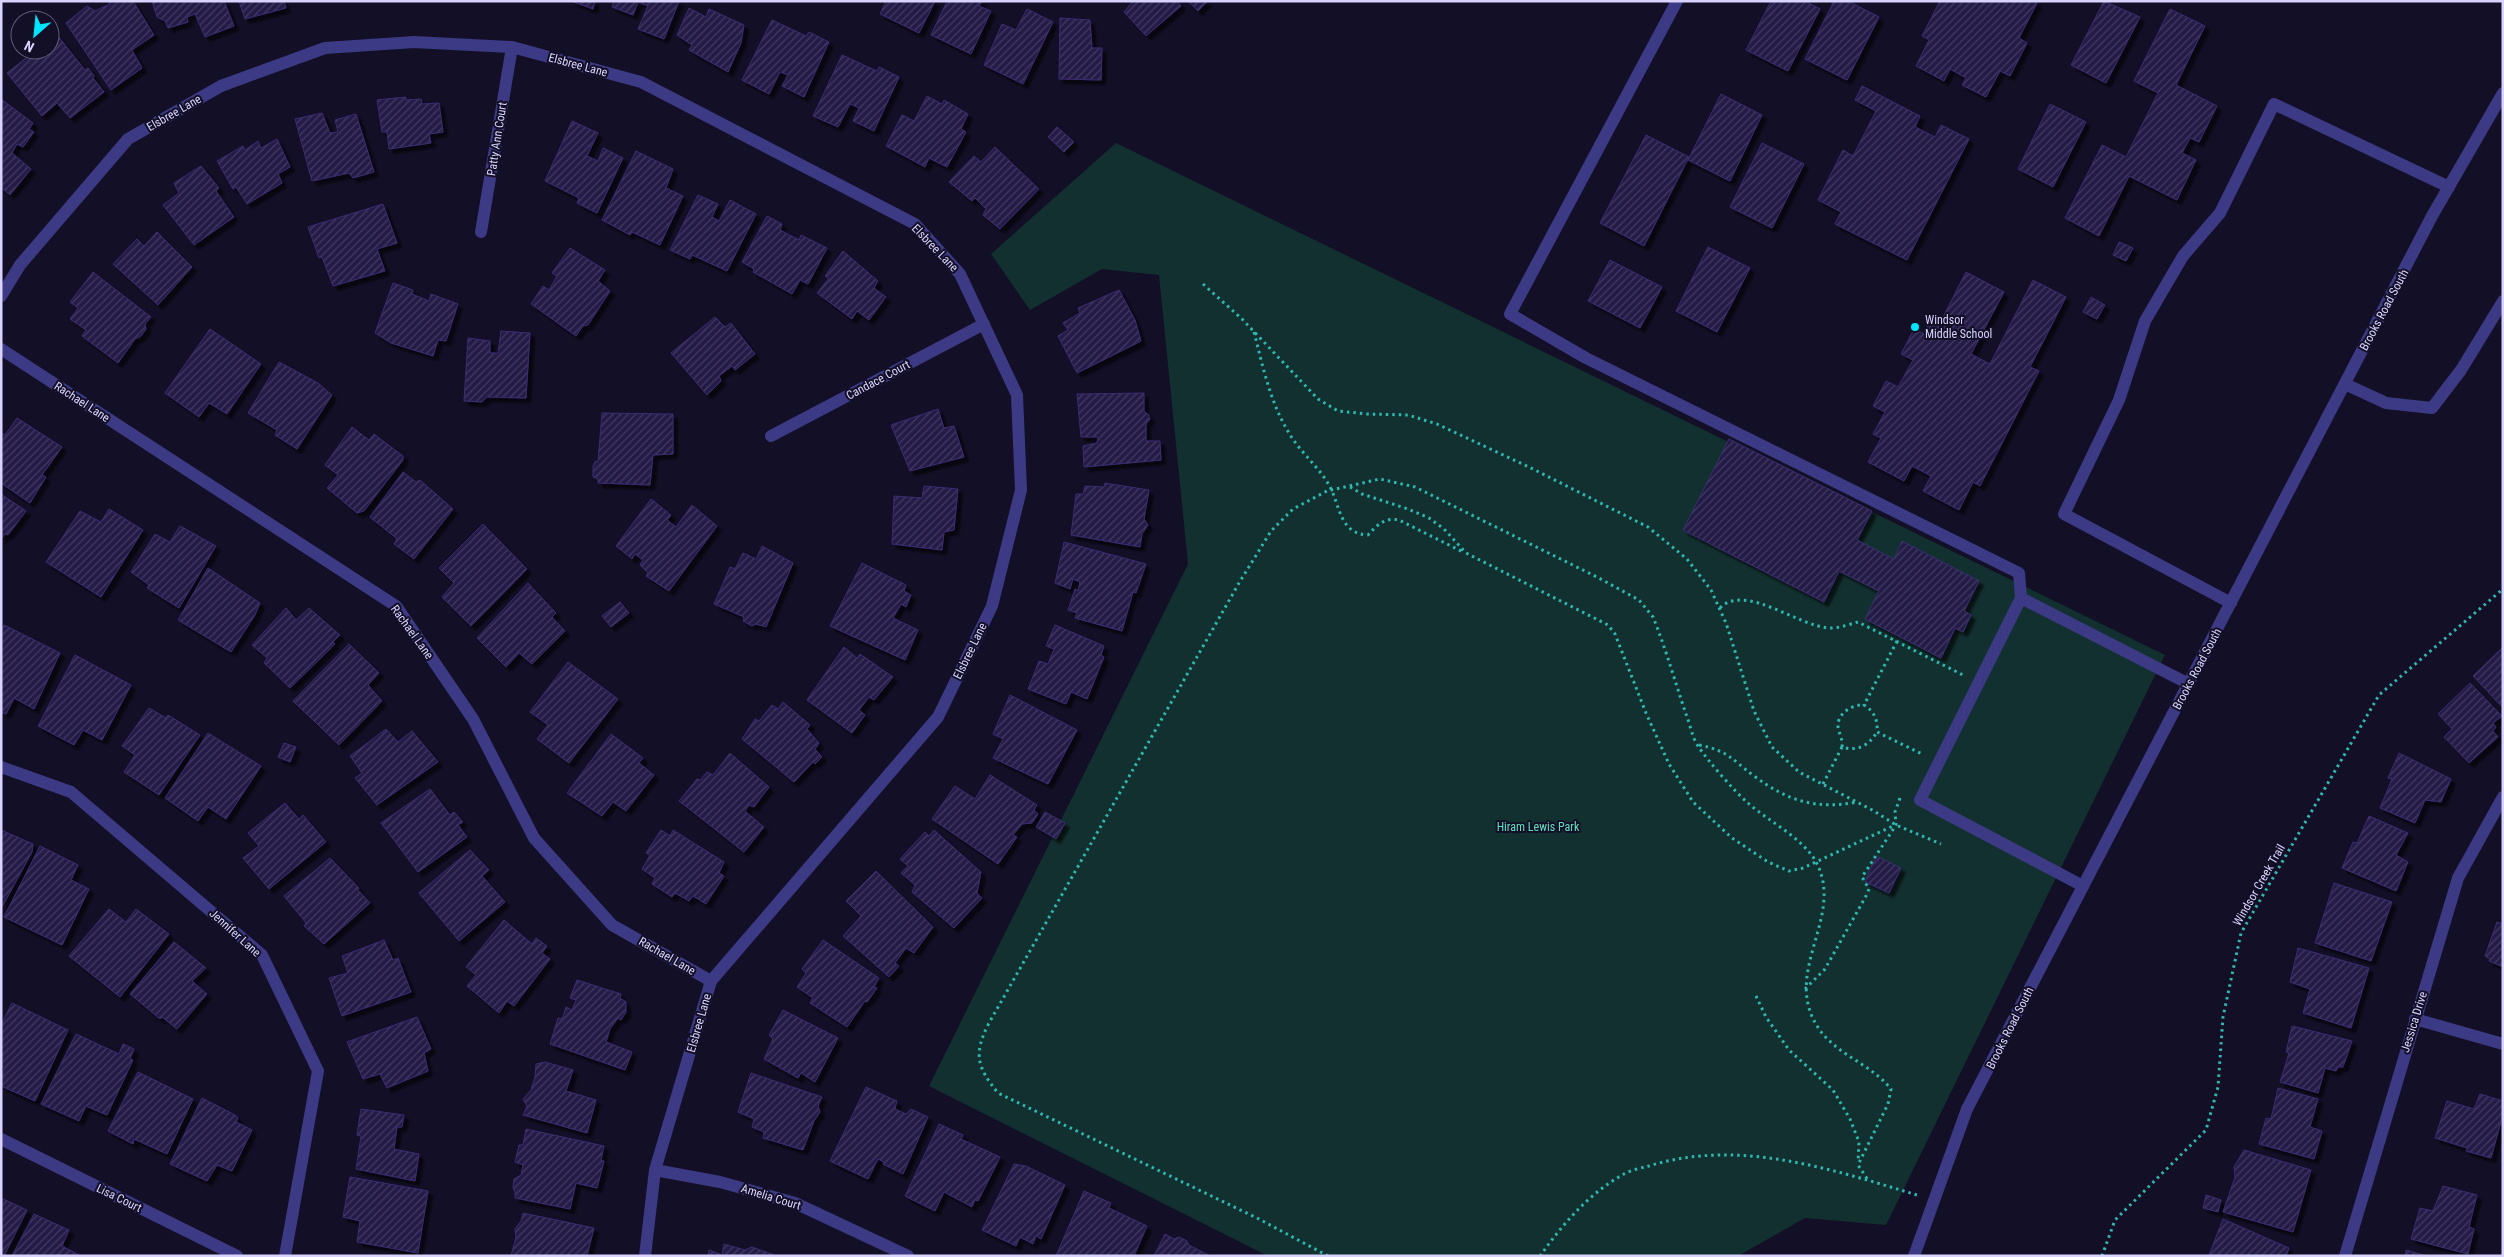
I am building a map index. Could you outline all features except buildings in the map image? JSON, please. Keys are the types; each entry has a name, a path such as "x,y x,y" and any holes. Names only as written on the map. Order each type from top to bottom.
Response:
{"street":[{"path":"1677,1 1510,314 1586,358 2019,572 2021,598 1920,800 2084,886"},
{"name":"Elsbree Lane","path":"1,296 20,265 128,139 221,86 325,48 414,42 512,47 641,82 915,224 960,274 1018,395 1022,490 992,606 938,717 711,981 655,1170 645,1256"},
{"name":"Patty Ann Court","path":"481,232 512,47"},
{"name":"Brooks Road South","path":"1914,1256 1968,1109 2345,384 2449,187 2503,93"},
{"path":"2231,603 2064,514 2119,400 2145,321 2183,256 2220,213 2274,104 2449,187"},
{"path":"2345,384 2386,403 2432,408 2461,370 2503,301"},
{"name":"Candace Court","path":"771,436 984,324"},
{"name":"Rachael Lane","path":"1,349 396,606 473,720 534,838 612,925 711,981"},
{"path":"2021,598 2189,684"},
{"name":"Jennifer Lane","path":"1,766 71,792 262,955 318,1071 285,1256"},
{"name":"Jessica Drive","path":"2345,1256 2458,878 2503,797"},
{"path":"2415,1019 2503,1044"},
{"name":"Lisa Court","path":"1,1139 237,1256"},
{"name":"Amelia Court","path":"655,1170 720,1182 795,1203 908,1256"}],"path":[{"path":"1203,284 1253,331 1318,399 1338,411 1408,415 1437,424 1529,467 1648,528 1687,559 1712,590 1739,661 1754,712 1772,747 1799,772 1858,802 1896,825 1941,844"},
{"path":"1253,331 1262,366 1279,413 1289,433 1331,490 1346,526 1354,532 1368,535 1380,523 1392,518 1400,520 1608,625 1615,634 1646,713 1669,764 1693,802 1732,838 1768,862 1789,871 1817,863 1896,825"},
{"path":"1328,1256 1248,1214 998,1093 984,1076 978,1059 980,1041 989,1023 1239,583 1272,531 1293,509 1331,490 1380,479 1416,487 1597,577 1639,600 1653,618 1698,745 1746,802 1806,847 1817,863 1825,896 1821,919 1812,945 1805,990 1808,1008 1819,1029 1836,1047 1860,1061 1883,1079 1891,1089 1888,1104 1858,1165"},
{"path":"1349,486 1362,494 1429,518 1444,529 1466,553"},
{"name":"Windsor Creek Trail","path":"2102,1256 2115,1220 2206,1130 2218,1087 2223,1017 2242,933 2379,695 2503,589"},
{"path":"1720,608 1727,601 1740,599 1817,626 1832,628 1858,622 1963,674 1958,683"},
{"path":"1864,705 1897,641"},
{"path":"1823,784 1842,747 1838,727 1839,720 1849,708 1858,704 1864,705 1874,715 1878,723 1877,732 1870,743 1861,748 1842,747"},
{"path":"1877,732 1922,754"},
{"path":"1698,745 1718,749 1734,758 1754,776 1785,795 1806,804 1834,807 1858,802"},
{"path":"1918,762 1927,745"},
{"path":"1805,990 1824,969 1866,896 1869,889 1862,877 1896,825 1895,812 1902,794"},
{"path":"1756,996 1766,1017 1789,1050 1833,1090 1850,1118 1859,1142 1858,1165 1868,1180"},
{"path":"1540,1256 1558,1231 1591,1197 1624,1174 1670,1160 1719,1154 1794,1161 1868,1180 1934,1200"}],"green space":[{"name":"Hiram Lewis Park","path":"1116,143 2165,655 1886,1225 1805,1218 1738,1256 1268,1256 929,1086 1188,564 1159,275 1102,269 1030,310 991,254"}],"place":[{"name":"Windsor Middle School","path":"1915,327"}]}
